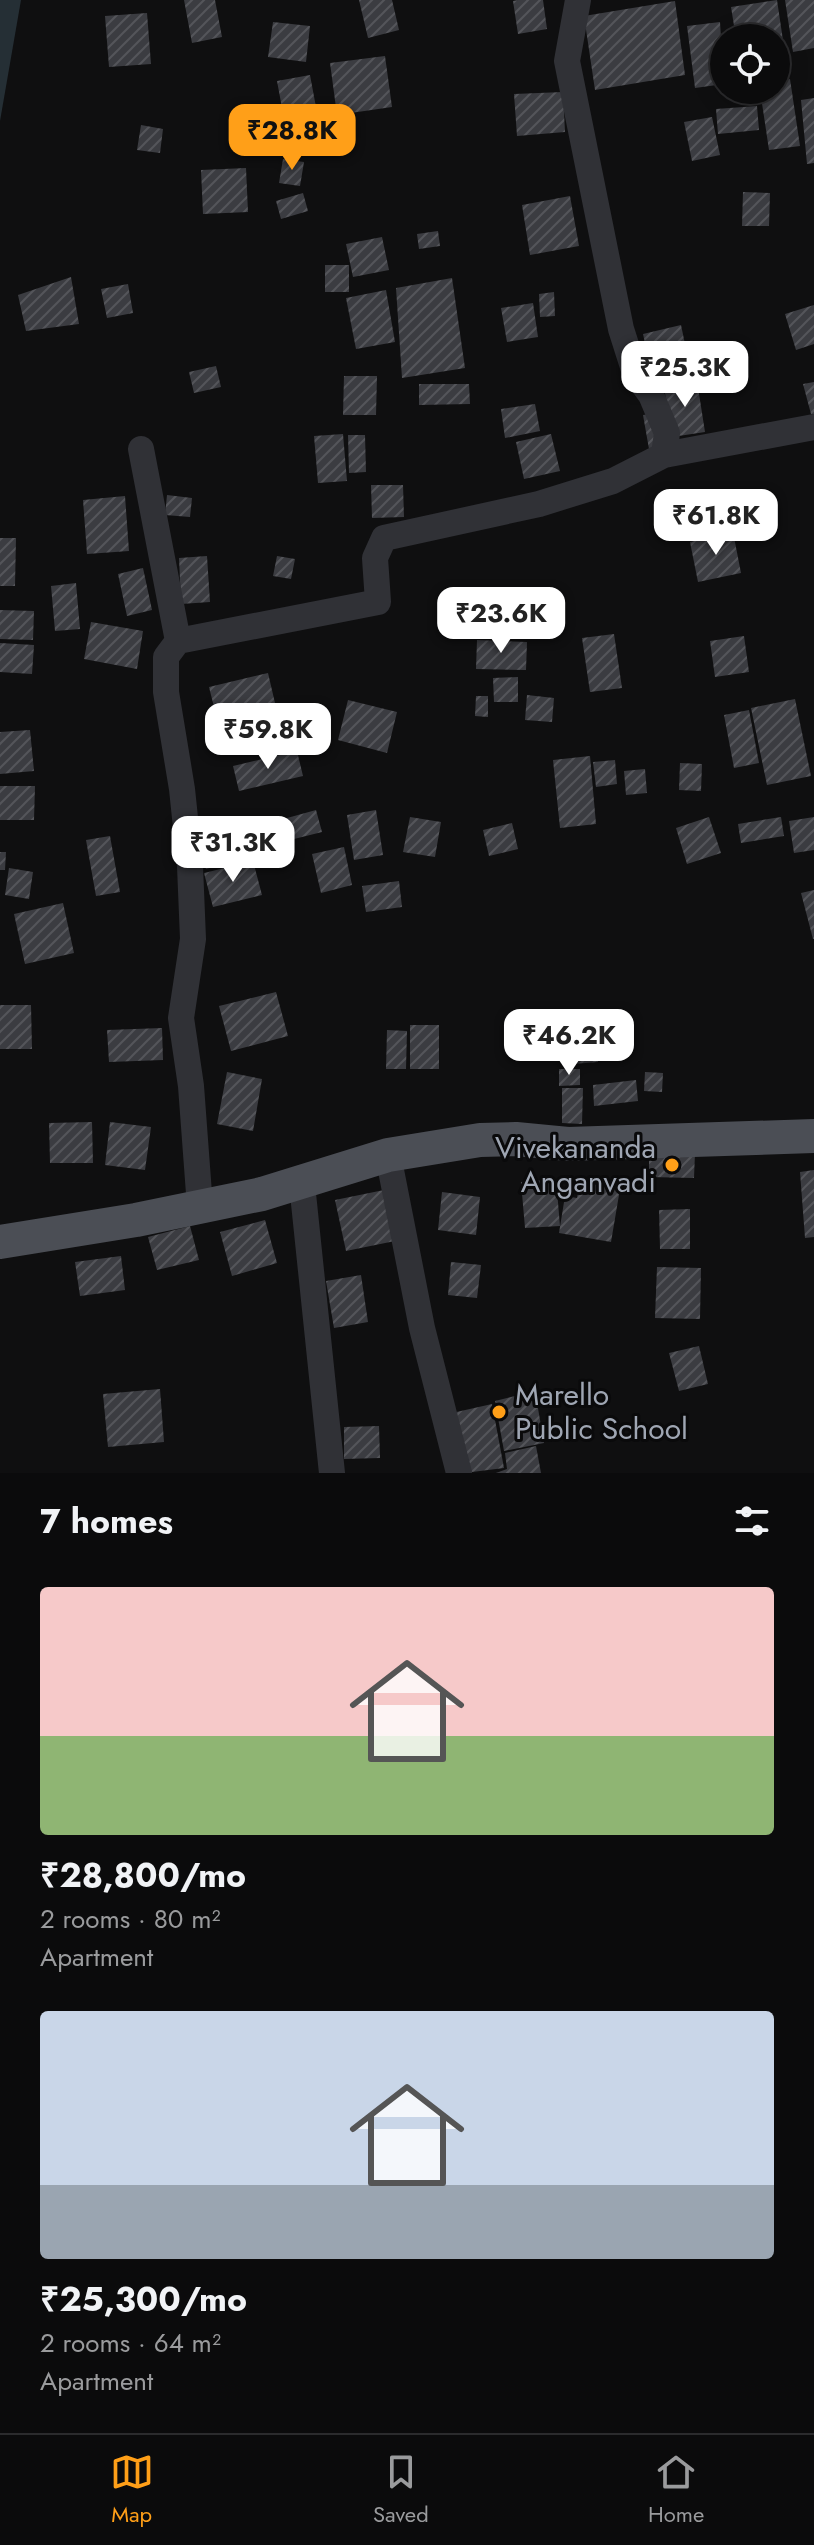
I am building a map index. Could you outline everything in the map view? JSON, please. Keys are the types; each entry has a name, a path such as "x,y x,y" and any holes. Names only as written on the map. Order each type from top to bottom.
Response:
{"main road":[{"path":"0,1242 200,1207 302,1184 388,1155 480,1140 516,1139 568,1144 814,1136"}],"street":[{"path":"578,0 567,61 621,329 635,373 651,395 667,433 664,455"},
{"path":"200,1207 191,1086 181,1018 193,939 190,866 182,789 166,692 166,657 178,641 378,602 375,558 384,538 539,504 613,481 664,455 814,427"},
{"path":"141,449 178,641"},
{"path":"388,1155 422,1328 459,1473"},
{"path":"302,1184 332,1473"}],"shaded area":[{"path":"0,0 21,0 0,121"}],"building":[{"path":"184,0 215,0 222,37 192,43"},
{"path":"359,0 392,0 399,30 368,38"},
{"path":"543,0 547,29 518,34 513,1"},
{"path":"777,0 781,24 734,24 731,7"},
{"path":"785,0 814,0 814,48 793,52"},
{"path":"675,1 685,75 595,90 584,16"},
{"path":"147,13 151,64 109,67 105,16"},
{"path":"273,22 310,26 306,62 268,57"},
{"path":"720,22 710,24 710,86 695,88 687,26"},
{"path":"385,56 392,107 337,115 330,63"},
{"path":"310,75 321,134 288,140 277,81"},
{"path":"790,79 800,146 769,150 762,104 790,104"},
{"path":"563,92 565,132 517,136 514,94"},
{"path":"814,98 814,163 807,164 801,100"},
{"path":"757,106 759,130 718,134 716,109"},
{"path":"712,117 720,155 692,161 684,122"},
{"path":"141,125 163,129 160,153 137,150"},
{"path":"283,159 304,162 300,186 279,183"},
{"path":"246,168 248,212 203,214 201,170"},
{"path":"743,192 770,193 769,226 742,226"},
{"path":"303,193 308,211 281,219 276,201"},
{"path":"570,196 579,246 530,255 522,205"},
{"path":"438,231 440,246 419,249 417,234"},
{"path":"382,237 389,270 353,277 346,244"},
{"path":"325,265 349,265 349,292 325,292"},
{"path":"71,277 79,324 26,331 18,295"},
{"path":"452,278 465,368 402,378 396,288"},
{"path":"128,284 133,313 107,318 101,289"},
{"path":"386,290 395,342 356,349 346,298"},
{"path":"554,292 555,316 540,317 539,294"},
{"path":"533,303 538,337 507,342 501,308"},
{"path":"814,305 814,344 796,350 785,314"},
{"path":"681,325 689,363 651,371 643,334"},
{"path":"216,366 221,387 194,393 189,372"},
{"path":"344,376 377,376 376,415 343,415"},
{"path":"697,381 705,432 672,437 664,387"},
{"path":"814,382 814,414 811,414 803,384"},
{"path":"419,384 469,384 470,404 419,405"},
{"path":"535,404 540,431 505,438 501,409"},
{"path":"656,413 663,447 649,449 643,415"},
{"path":"343,434 347,481 318,483 314,436"},
{"path":"551,434 560,471 524,479 516,442"},
{"path":"348,435 365,435 366,472 349,473"},
{"path":"371,485 403,485 404,517 372,518"},
{"path":"167,495 192,498 190,517 165,515"},
{"path":"125,496 129,551 87,554 83,500"},
{"path":"733,532 741,573 698,582 690,542"},
{"path":"0,538 16,538 15,586 0,586"},
{"path":"207,556 210,602 181,604 179,558"},
{"path":"277,556 295,559 291,579 273,576"},
{"path":"143,568 152,610 127,616 118,574"},
{"path":"76,583 80,629 55,631 51,586"},
{"path":"0,610 34,611 33,640 0,639"},
{"path":"91,622 143,631 137,669 84,659"},
{"path":"614,634 622,688 590,692 582,638"},
{"path":"744,636 749,672 715,677 710,641"},
{"path":"477,640 527,642 526,670 476,669"},
{"path":"0,643 34,645 32,674 0,672"},
{"path":"268,673 282,733 224,747 209,687"},
{"path":"518,677 518,702 494,702 493,678"},
{"path":"527,695 554,698 552,722 525,720"},
{"path":"476,696 488,696 488,717 475,716"},
{"path":"795,699 811,776 767,785 751,708"},
{"path":"348,700 397,712 387,753 338,740"},
{"path":"749,710 759,763 734,768 724,715"},
{"path":"30,730 34,771 0,774 0,732"},
{"path":"297,751 303,776 239,791 233,766"},
{"path":"590,756 596,824 560,828 553,760"},
{"path":"615,760 617,784 596,787 593,762"},
{"path":"680,763 702,764 701,791 679,790"},
{"path":"645,769 647,793 626,795 624,771"},
{"path":"0,786 35,786 34,820 0,820"},
{"path":"316,810 322,832 274,844 269,823"},
{"path":"376,810 383,855 354,860 347,815"},
{"path":"410,817 441,822 435,857 403,852"},
{"path":"709,817 721,853 687,864 676,828"},
{"path":"781,817 784,836 741,843 738,824"},
{"path":"814,817 814,850 794,853 789,821"},
{"path":"512,823 518,849 489,856 483,830"},
{"path":"246,825 255,856 206,869 197,838"},
{"path":"110,836 120,892 96,896 86,840"},
{"path":"344,847 352,885 321,893 312,854"},
{"path":"0,852 6,852 5,870 0,870"},
{"path":"253,861 262,895 213,907 204,873"},
{"path":"9,868 33,872 29,899 5,895"},
{"path":"399,881 402,907 366,912 362,886"},
{"path":"814,890 814,939 813,939 801,893"},
{"path":"63,903 74,953 25,964 14,914"},
{"path":"276,992 288,1036 231,1051 219,1006"},
{"path":"0,1005 31,1005 32,1049 0,1049"},
{"path":"410,1025 439,1025 439,1069 410,1069"},
{"path":"162,1028 163,1060 109,1062 107,1030"},
{"path":"387,1030 407,1031 406,1069 386,1069"},
{"path":"596,1039 598,1062 573,1064 571,1041"},
{"path":"559,1069 580,1069 580,1085 559,1086"},
{"path":"227,1072 262,1079 253,1131 217,1124"},
{"path":"645,1072 663,1073 662,1092 644,1091"},
{"path":"636,1080 638,1101 594,1106 593,1085"},
{"path":"562,1088 583,1088 582,1124 562,1123"},
{"path":"92,1122 93,1163 50,1163 49,1123"},
{"path":"110,1122 151,1127 145,1170 105,1165"},
{"name":"Vivekananda Anganvadi","path":"649,1152 695,1153 694,1178 649,1177"},
{"path":"814,1170 814,1237 805,1238 800,1172"},
{"path":"556,1179 560,1226 525,1228 521,1182"},
{"path":"580,1182 620,1189 611,1242 559,1233 565,1196 577,1198"},
{"path":"384,1190 395,1241 346,1251 335,1200"},
{"path":"442,1192 480,1197 476,1235 438,1230"},
{"path":"690,1209 690,1249 660,1249 659,1210"},
{"path":"265,1220 277,1263 232,1276 220,1232"},
{"path":"190,1226 199,1260 157,1270 148,1237"},
{"path":"121,1256 125,1290 80,1296 75,1262"},
{"path":"451,1262 481,1265 477,1298 448,1295"},
{"path":"657,1267 701,1268 700,1319 655,1318"},
{"path":"361,1275 368,1322 334,1328 326,1281"},
{"path":"699,1346 708,1384 679,1391 669,1353"},
{"path":"160,1389 164,1442 108,1447 103,1394"},
{"name":"Marello Public School","path":"535,1391 544,1443 504,1451 495,1401"},
{"name":"Marello Public School","path":"492,1404 504,1468 464,1473 452,1413"},
{"path":"379,1426 380,1458 344,1459 344,1427"},
{"name":"Marello Public School","path":"536,1446 541,1473 496,1473 507,1469 505,1453"}],"place":[{"name":"Vivekananda Anganvadi","path":"672,1165"},
{"name":"Marello Public School","path":"499,1412"}]}
